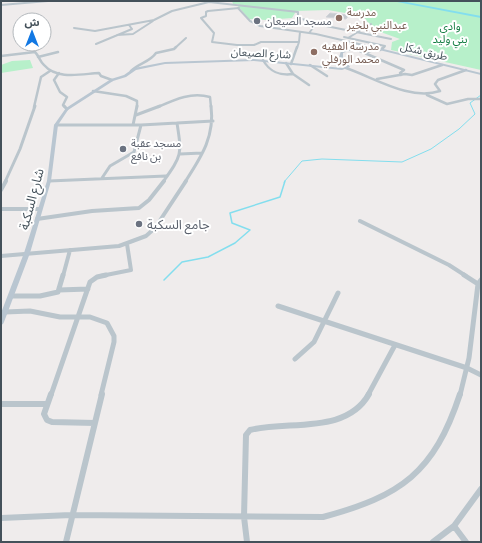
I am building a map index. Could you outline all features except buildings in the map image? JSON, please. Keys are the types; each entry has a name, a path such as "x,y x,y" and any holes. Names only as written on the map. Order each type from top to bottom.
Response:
{"main road":[{"name":"طريق شكل","path":"363,45 481,74"},
{"path":"346,68 348,65 341,57 341,54 363,45"},
{"name":"شارع الصيعان","path":"112,80 125,76 131,71 170,62 263,60 336,69 346,68"},
{"name":"شارع السكبة","path":"1,322 27,254 49,181 56,125 67,108 112,80"}],"street":[{"path":"1,5 48,1"},
{"path":"117,35 128,36 138,34 154,20 172,11 212,1"},
{"path":"232,1 253,24 271,28 349,38 385,46 364,53"},
{"path":"209,2 298,12 298,18 315,22 316,24 391,38"},
{"path":"239,8 208,11 206,12 206,16 201,18 214,33 212,42 237,45 261,42 299,42"},
{"path":"74,28 92,31 154,20"},
{"path":"310,32 316,24"},
{"path":"345,40 371,24"},
{"path":"96,44 112,40 117,35 133,28 129,25"},
{"path":"292,64 299,42 300,32"},
{"path":"310,32 363,45"},
{"path":"131,71 152,59 156,53 174,49 186,38"},
{"path":"353,48 404,70 400,73 401,75"},
{"path":"1,56 32,51 36,53 43,66 50,71 69,75 99,73 101,76 112,80"},
{"path":"38,57 58,52"},
{"path":"263,60 266,65 280,74 293,74"},
{"path":"286,63 293,74 309,85"},
{"path":"310,65 327,76"},
{"path":"377,79 412,74 442,65"},
{"path":"346,68 377,79 402,92 427,95 449,104 468,99 481,99"},
{"path":"427,95 440,91 441,89 435,84 438,80 466,70"},
{"path":"1,190 16,162 27,136 37,100 41,77 50,71"},
{"path":"59,73 54,80 60,92 67,97 63,105 67,108"},
{"path":"93,91 126,96 134,100 137,103 133,125"},
{"path":"1,256 127,244 146,236 155,228 210,138 214,121 210,97 181,97 148,112 136,114"},
{"path":"56,125 140,125 214,121"},
{"path":"37,220 92,211 143,207 153,197 180,154 177,123"},
{"path":"102,178 107,168 134,152 140,125"},
{"path":"180,154 202,153"},
{"path":"49,181 166,176"},
{"path":"1,209 40,208"},
{"path":"1,518 71,515 244,517 323,516 350,510 381,498 399,488 413,477 440,439 450,421 467,368 480,282 360,221"},
{"path":"96,423 52,422 47,420 44,414 88,289 94,278 131,270 127,244"},
{"path":"59,290 70,250"},
{"path":"12,296 53,294 59,290 88,289"},
{"path":"295,359 314,342 338,292"},
{"path":"278,306 467,368 481,375"},
{"path":"6,312 30,311 77,318 95,318 107,323 114,336 114,342 96,423 71,515 66,542"},
{"path":"247,542 244,517 246,435 250,430 318,423 344,418 367,397 395,345"},
{"path":"1,404 47,404"},
{"path":"433,542 454,526 481,489"},
{"path":"454,526 466,542"}],"green space":[{"name":"وادي بني وليد","path":"232,1 481,1 481,70 391,50 392,42 400,39 375,30 362,16 328,10 294,11 295,13 292,18 266,20 249,19 237,5 240,4 233,4"},
{"path":"30,60 33,68 1,73 1,65 12,61"}],"waterway":[{"name":"وادي بني وليد","path":"394,1 481,17"},
{"path":"284,182 302,161 322,159 402,162 431,149 459,129 475,114 470,103 481,95"},
{"path":"164,280 182,262 208,257 235,243 250,230 232,223 230,213 280,197 285,181"}],"place":[{"name":"مدرسة عبدالنبي بلخير","path":"339,18"},
{"name":"مسجد الصيعان","path":"257,21"},
{"name":"مدرسة الفقيه محمد الورفلي","path":"314,52"},
{"name":"مسجد عقبة بن نافع","path":"123,149"},
{"name":"جامع السكبة","path":"139,224"}]}
